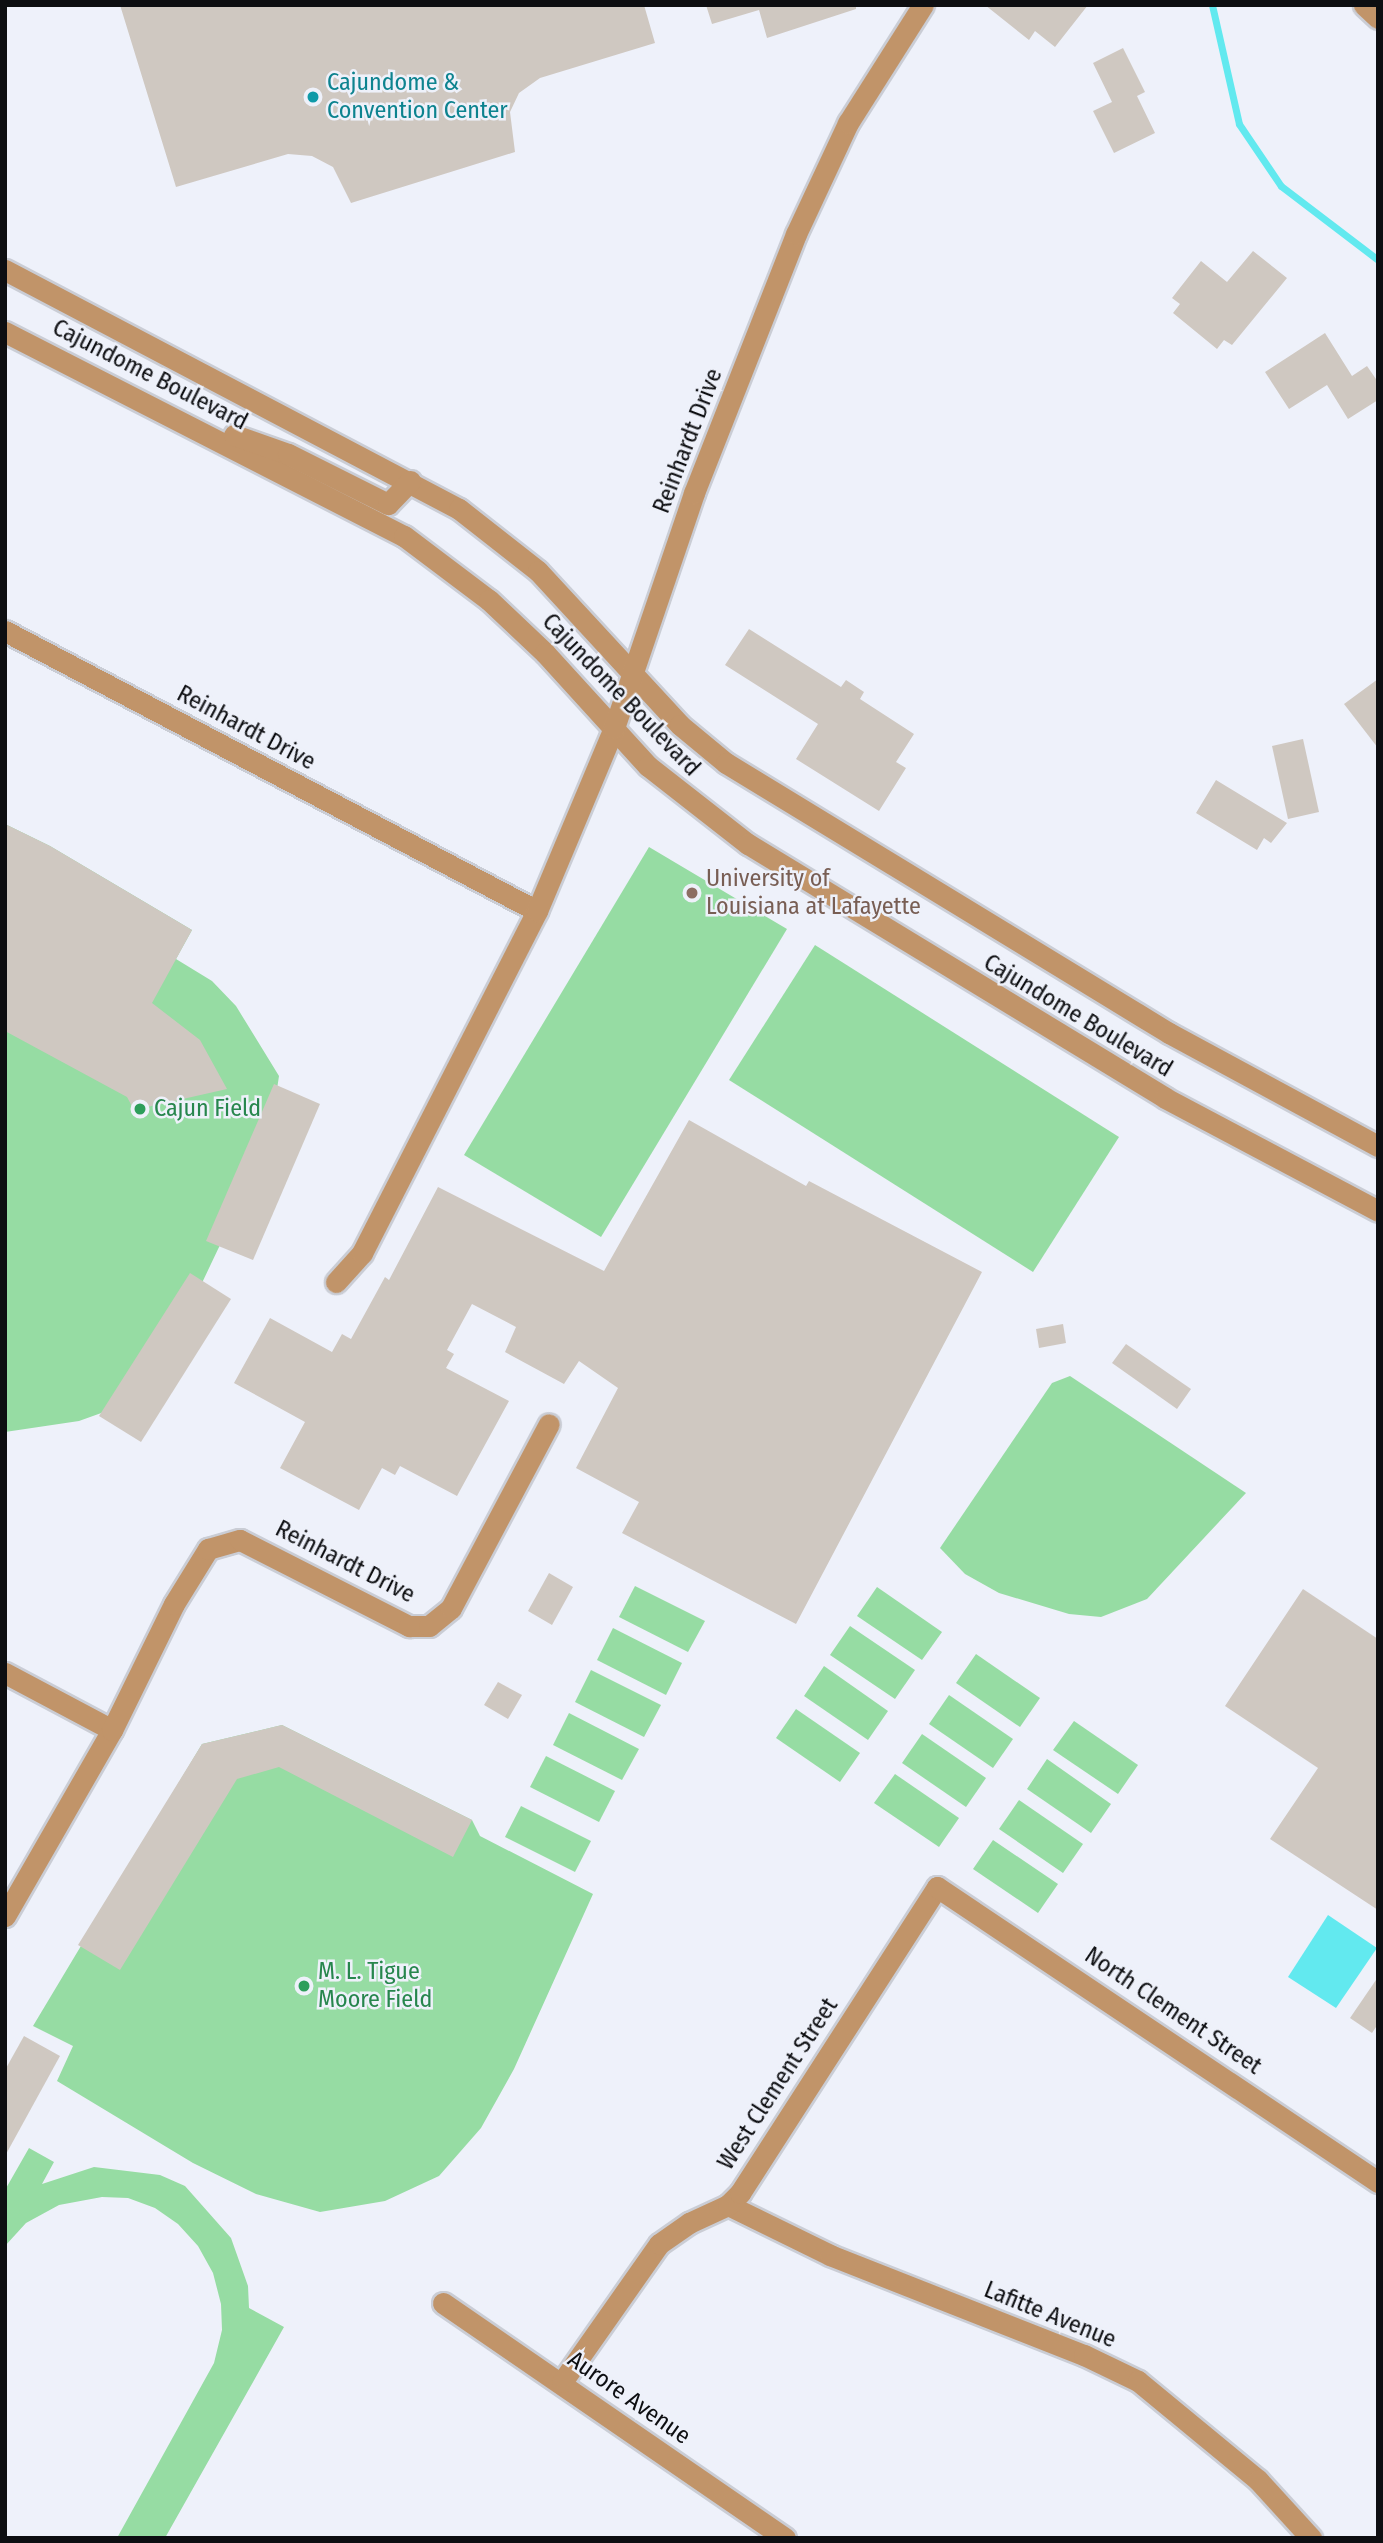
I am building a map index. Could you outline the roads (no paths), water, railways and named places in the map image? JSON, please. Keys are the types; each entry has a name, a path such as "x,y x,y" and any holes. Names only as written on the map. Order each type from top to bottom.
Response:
{"street":[{"name":"Reinhardt Drive","path":"336,1282 362,1253 537,911 614,728 694,493 816,189 848,123 923,5"},
{"path":"1364,5 1378,18"},
{"name":"Cajundome Boulevard","path":"5,270 459,509 538,571 680,725 764,789 1169,1033 1378,1146"},
{"name":"Cajundome Boulevard","path":"5,332 148,404 426,551 489,600 545,653 680,794 760,851 1165,1098 1378,1211"},
{"path":"148,404 288,454 388,504 410,481"},
{"name":"Reinhardt Drive","path":"5,631 537,911"},
{"name":"Reinhardt Drive","path":"5,1916 112,1730 196,1562 208,1549 223,1542 240,1540 410,1626 429,1626 443,1617 549,1424"},
{"path":"5,1673 112,1730"},
{"name":"North Clement Street","path":"937,1886 1378,2182"},
{"name":"West Clement Street","path":"562,2382 659,2244 689,2223 728,2206 751,2178 937,1886"},
{"name":"Lafitte Avenue","path":"728,2206 830,2255 1084,2355 1138,2381 1258,2480 1311,2538"},
{"name":"Aurore Avenue","path":"443,2303 562,2382 785,2538"}],"water":[{"path":"1328,1915 1377,1948 1336,2008 1288,1977"}],"waterway":[{"path":"1212,5 1239,124 1281,186 1378,260"}],"place":[{"name":"Cajundome & Convention Center","path":"313,97"},
{"name":"University of Louisiana at Lafayette","path":"692,893"},
{"name":"Cajun Field","path":"140,1109"},
{"name":"M. L. Tigue Moore Field","path":"304,1986"}]}
